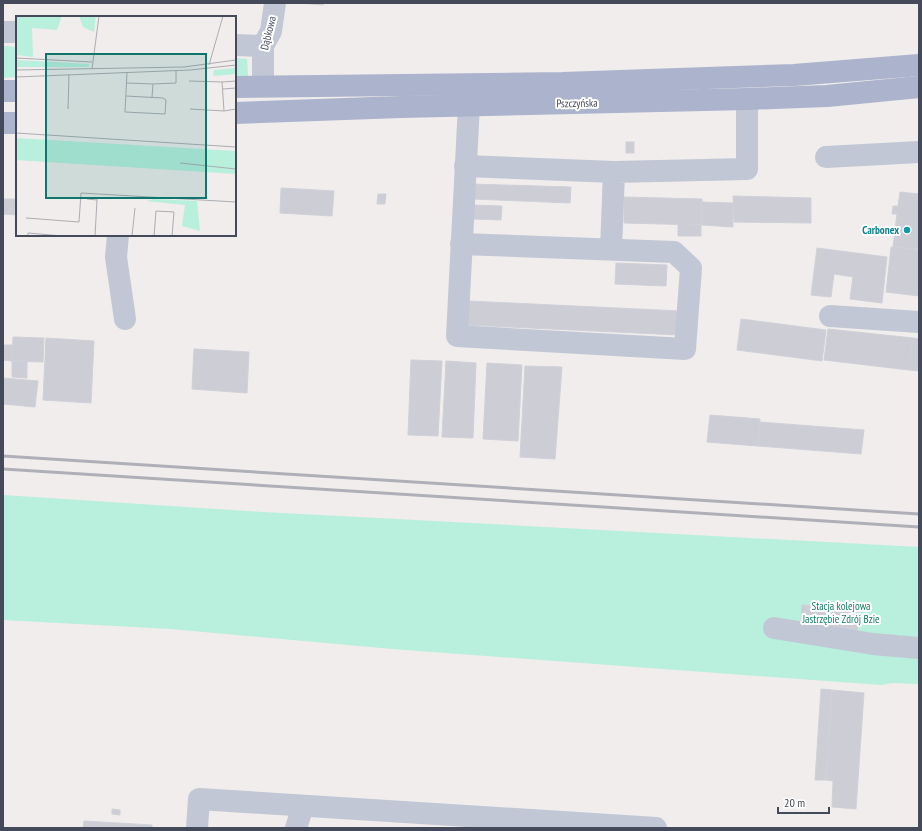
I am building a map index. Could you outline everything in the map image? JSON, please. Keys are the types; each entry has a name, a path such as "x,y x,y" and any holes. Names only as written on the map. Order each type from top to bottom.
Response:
{"main road":[{"name":"Pszczyńska","path":"236,87 563,83 794,75 919,65"},
{"name":"Pszczyńska","path":"236,114 469,105 827,96 919,88"},
{"path":"3,91 16,91"},
{"path":"3,123 16,123"}],"street":[{"name":"Dąbkowa","path":"263,86 263,46 271,31 275,3"},
{"path":"3,32 16,32"},
{"path":"236,45 263,46"},
{"path":"465,166 614,172 747,169 747,99"},
{"path":"461,244 674,252 691,268 685,349 456,336 465,166 469,105"},
{"path":"826,157 919,152"},
{"path":"611,249 614,172"},
{"path":"118,236 116,257 125,320"},
{"path":"830,316 919,322"},
{"path":"774,628 873,644 919,648"},
{"path":"197,828 199,799 656,828"},
{"path":"296,828 303,806"}],"green space":[{"path":"3,46 16,47 16,77 3,78"},
{"path":"236,58 247,59 248,76 236,76"},
{"name":"Stacja kolejowa Jastrzębie Zdrój Bzie","path":"3,495 247,511 919,547 919,684 893,683 881,685 392,649 171,629 3,620"}],"building":[{"path":"299,3 324,3 323,5"},
{"path":"626,142 634,142 634,153 626,153"},
{"path":"472,184 571,187 570,203 472,199"},
{"path":"281,188 334,191 332,216 280,213"},
{"name":"Carbonex","path":"900,192 919,194 919,249 893,247 897,214 892,214 893,206 898,206"},
{"path":"378,194 386,194 385,204 377,204"},
{"path":"733,196 811,198 811,223 734,222"},
{"path":"624,197 702,199 702,225 624,223"},
{"path":"3,199 16,199 16,215 3,214"},
{"path":"702,202 733,203 733,227 702,225"},
{"path":"472,205 502,206 501,220 472,219"},
{"path":"678,224 701,225 701,236 678,236"},
{"path":"891,247 919,250 919,296 886,292"},
{"path":"817,248 887,257 882,303 850,299 853,277 834,274 831,297 811,295"},
{"path":"616,263 667,265 666,286 615,284"},
{"path":"469,301 680,311 678,335 467,325"},
{"path":"741,319 826,330 822,361 737,350"},
{"path":"828,329 913,338 909,370 824,360"},
{"path":"13,337 44,338 43,362 12,361"},
{"path":"46,338 94,341 91,403 43,400"},
{"path":"913,338 919,339 919,371 909,370"},
{"path":"3,345 13,345 12,361 3,360"},
{"path":"194,349 249,352 247,393 192,389"},
{"path":"411,360 442,361 438,436 408,435"},
{"path":"12,361 27,361 27,378 12,377"},
{"path":"446,361 476,363 473,438 442,437"},
{"path":"487,363 522,365 518,441 483,439"},
{"path":"525,366 562,367 555,459 520,457"},
{"path":"3,378 38,381 35,407 3,404"},
{"path":"710,415 760,419 758,446 707,442"},
{"path":"760,422 864,430 861,454 758,446"},
{"path":"802,605 818,606 816,630 801,622"},
{"path":"817,610 848,612 847,632 816,630"},
{"path":"848,612 858,613 857,633 847,632"},
{"path":"821,689 832,690 826,780 815,780"},
{"path":"832,690 864,693 856,809 832,807 833,781 826,780"},
{"path":"112,809 120,810 120,815 112,814"},
{"path":"84,821 152,825 152,828 83,828"}],"railway":[{"path":"3,456 919,514"},
{"path":"3,469 919,527"}],"place":[{"name":"Carbonex","path":"907,230"}]}
